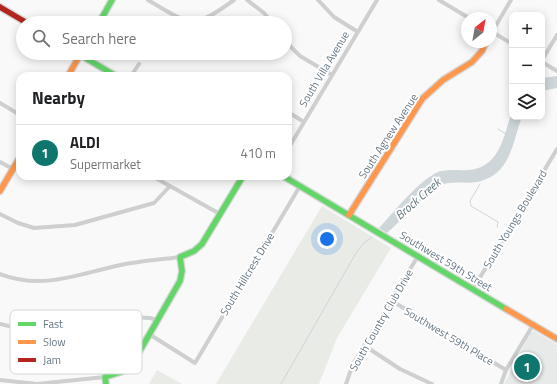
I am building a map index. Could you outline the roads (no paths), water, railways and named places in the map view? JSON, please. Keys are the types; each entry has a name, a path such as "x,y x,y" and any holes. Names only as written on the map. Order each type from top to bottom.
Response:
{"street":[{"path":"103,16 112,0"},
{"path":"148,0 176,16"},
{"path":"212,16 234,0"},
{"path":"246,0 266,16"},
{"path":"318,0 334,17 358,32"},
{"name":"South Villa Avenue","path":"292,142 377,0"},
{"path":"439,0 461,13"},
{"path":"497,23 511,0"},
{"path":"0,7 16,16"},
{"path":"545,56 557,34"},
{"path":"497,36 509,42"},
{"path":"292,48 300,56 332,75"},
{"name":"South Agnew Avenue","path":"349,215 422,100 443,80 472,62 483,48"},
{"path":"70,72 76,60"},
{"path":"89,60 109,72"},
{"path":"545,63 557,71"},
{"path":"134,72 139,64"},
{"path":"0,103 16,113"},
{"path":"292,114 304,122"},
{"name":"South Youngs Boulevard","path":"473,289 557,149"},
{"path":"0,162 13,169"},
{"path":"0,191 16,166"},
{"path":"159,180 220,214"},
{"path":"0,274 21,279 58,281 132,263 180,257 198,248 241,180"},
{"name":"Southwest 59th Street","path":"290,180 557,339"},
{"path":"0,214 18,223 34,228 70,226 154,203 170,186"},
{"name":"South Hillcrest Drive","path":"149,334 195,363 300,186"},
{"name":"South Country Club Drive","path":"346,384 354,364 418,256"},
{"path":"142,346 180,281 182,271 180,257"},
{"name":"Southwest 59th Place","path":"392,301 506,370"},
{"path":"142,317 158,320"},
{"path":"0,324 10,326"},
{"path":"501,384 506,370 533,325"},
{"path":"365,346 400,369 432,384"},
{"path":"0,380 37,384 105,377 116,374"},
{"path":"105,377 106,384"}],"water":[{"path":"557,76 557,88 545,90 545,78"},
{"name":"Brock Creek","path":"509,120 521,120 508,157 504,165 497,173 477,182 442,184 437,186 387,233 379,228 419,185 434,174 446,170 468,170 479,168 494,157 503,140"}],"waterway":[{"path":"498,129 506,134"},
{"path":"480,184 470,201 471,206 498,222 497,227"},
{"name":"Brock Creek","path":"281,384 356,253 364,243 372,237"}],"place":[{"name":"ALDI","path":"527,367"}]}
